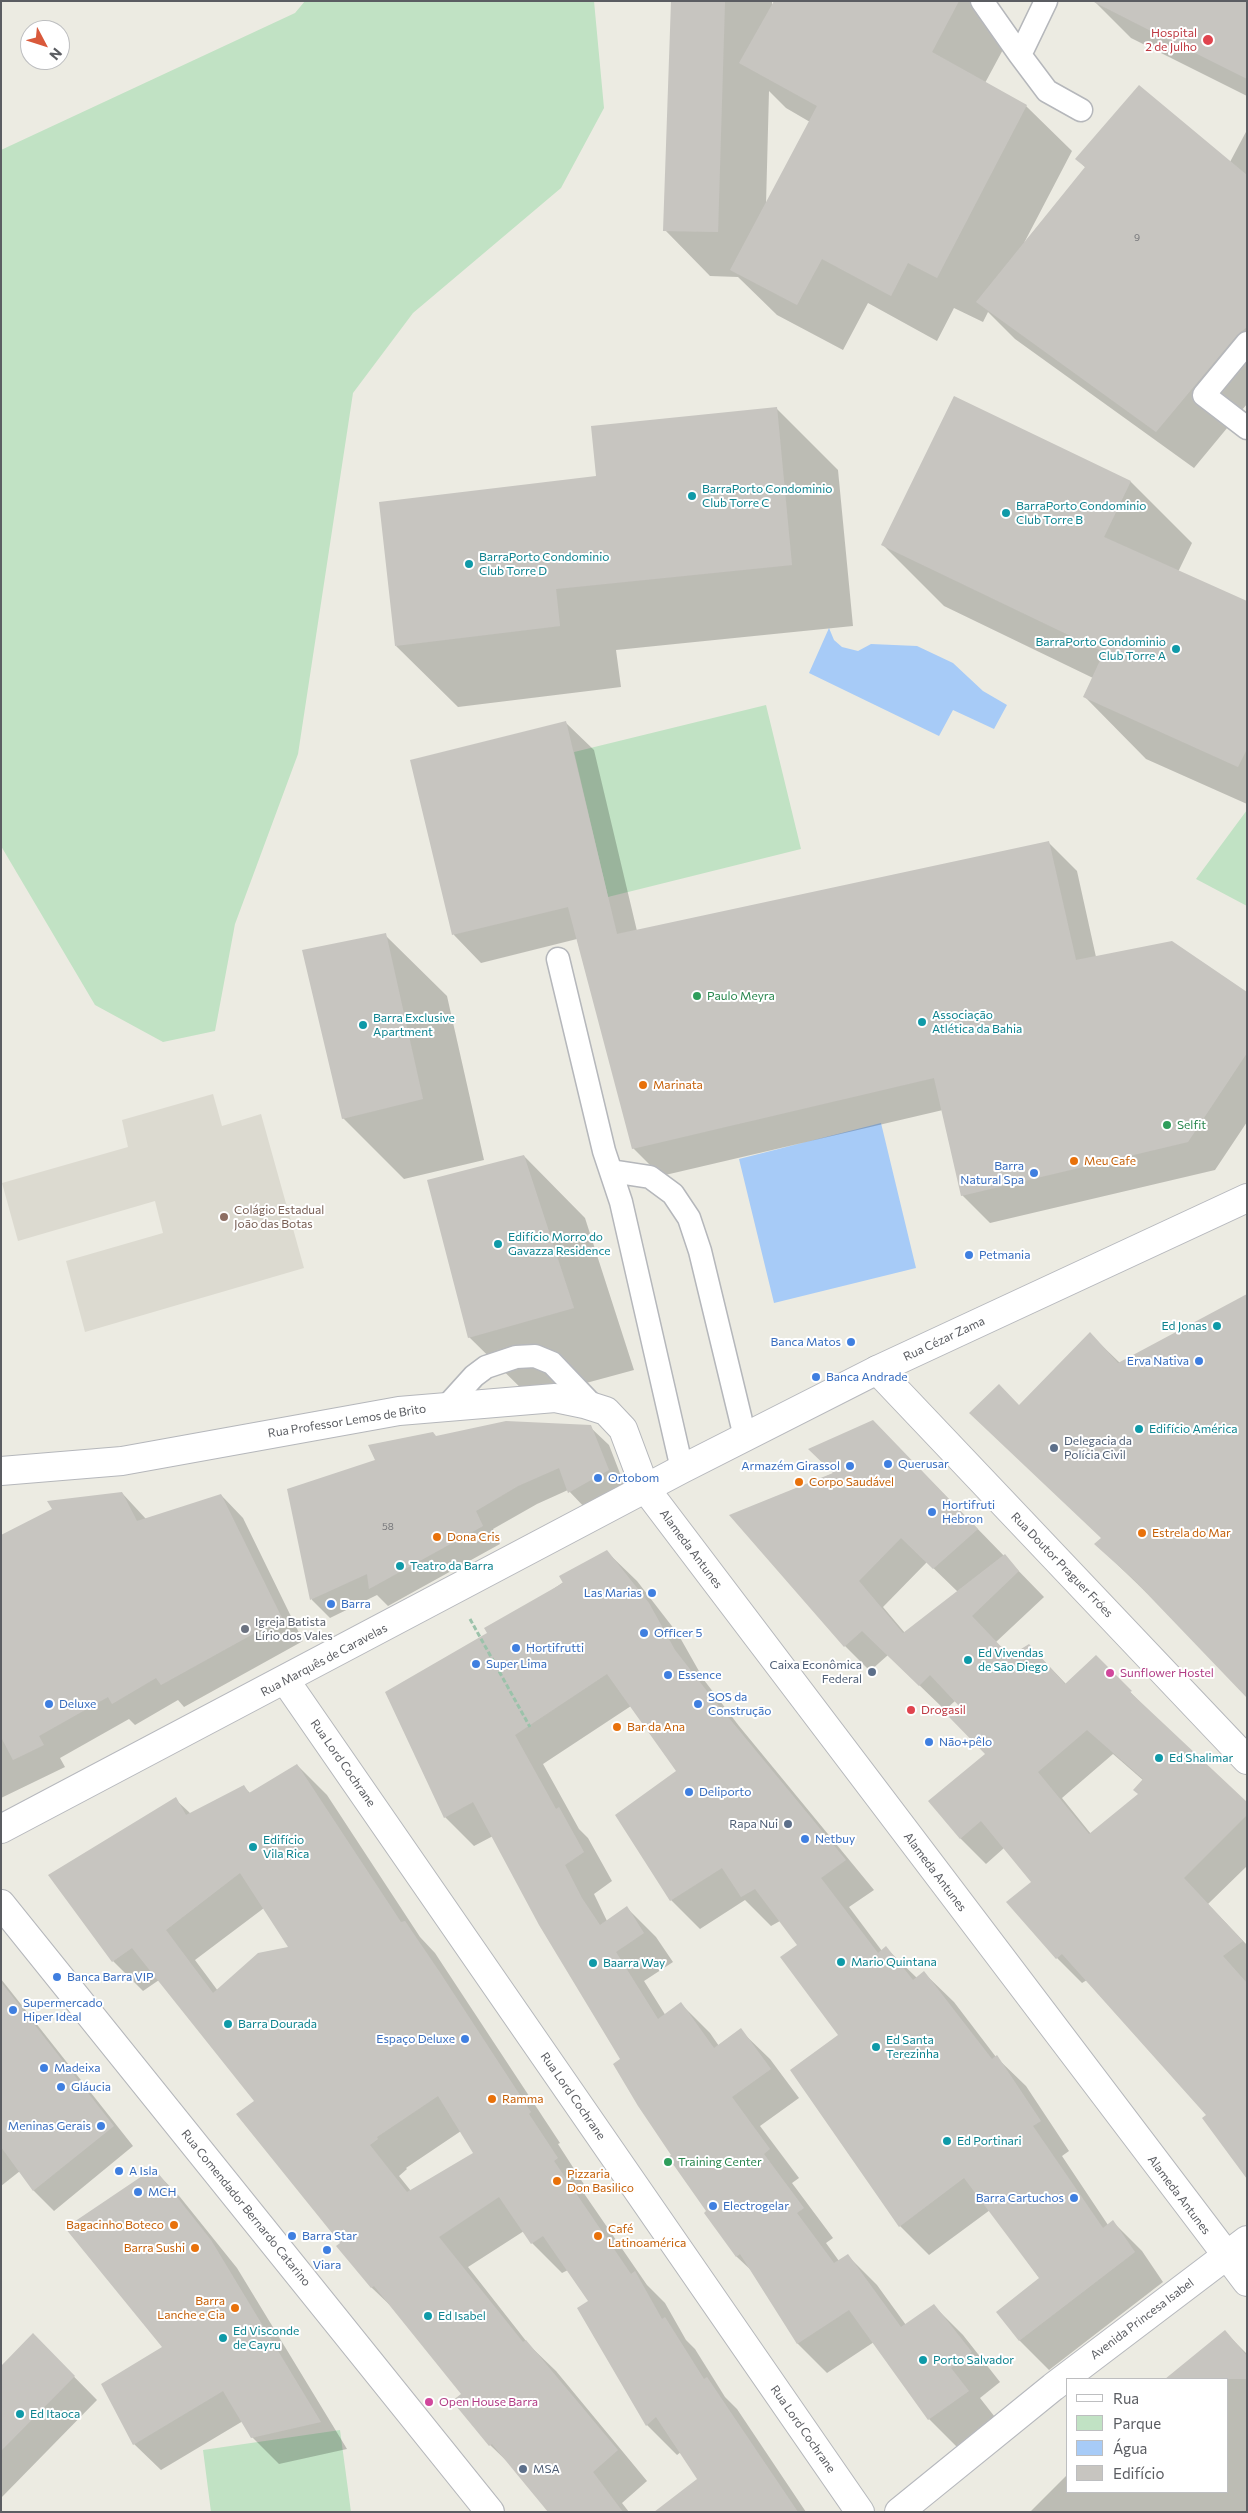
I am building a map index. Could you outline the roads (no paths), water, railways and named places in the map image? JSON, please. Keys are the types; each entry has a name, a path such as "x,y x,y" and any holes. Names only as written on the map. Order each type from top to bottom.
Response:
{"street":[{"name":"Rua Cézar Zama","path":"645,1488 877,1370 1246,1198"},
{"name":"Rua Doutor Praguer Fróes","path":"877,1370 1247,1760"},
{"name":"Rua Professor Lemos de Brito","path":"1,1471 122,1461 398,1411 555,1398 593,1406 606,1411 623,1429 645,1488"},
{"name":"Rua Marquês de Caravelas","path":"1,1829 645,1488"},
{"name":"Alameda Antunes","path":"645,1488 1236,2248 1247,2282"},
{"name":"Rua Lord Cochrane","path":"285,1680 860,2512"},
{"name":"Rua Comendador Bernardo Catarino","path":"1,1904 490,2512"},
{"name":"Avenida Princesa Isabel","path":"899,2512 1053,2387 1236,2248"}],"lane":[{"path":"982,1 1047,91 1081,110"},
{"path":"1020,55 1046,1"},
{"path":"1247,343 1204,395 1247,428"},
{"path":"558,959 611,1171 623,1211 682,1469"},
{"path":"611,1171 650,1178 672,1194 689,1218 700,1251 744,1438"},
{"path":"446,1407 474,1376 486,1367 516,1356 535,1356 552,1363 593,1406"}],"water":[{"path":"829,628 834,640 842,647 858,651 871,644 917,646 953,663 983,691 1007,705 994,729 953,710 939,736 809,673"},
{"path":"881,1123 916,1268 774,1303 739,1159"}],"place":[{"name":"Hospital 2 de Julho","path":"1208,40"},
{"name":"BarraPorto Condominio Club Torre C","path":"692,496"},
{"name":"BarraPorto Condominio Club Torre B","path":"1006,513"},
{"name":"BarraPorto Condominio Club Torre D","path":"469,564"},
{"name":"BarraPorto Condominio Club Torre A","path":"1176,649"},
{"name":"Paulo Meyra","path":"697,996"},
{"name":"Associação Atlética da Bahia","path":"922,1022"},
{"name":"Barra Exclusive Apartment","path":"363,1025"},
{"name":"Marinata","path":"643,1085"},
{"name":"Selfit","path":"1167,1125"},
{"name":"Meu Cafe","path":"1074,1161"},
{"name":"Barra Natural Spa","path":"1034,1173"},
{"name":"Colágio Estadual João das Botas","path":"224,1217"},
{"name":"Edifício Morro do Gavazza Residence","path":"498,1244"},
{"name":"Petmania","path":"969,1255"},
{"name":"Ed Jonas","path":"1217,1326"},
{"name":"Banca Matos","path":"851,1342"},
{"name":"Erva Nativa","path":"1199,1361"},
{"name":"Banca Andrade","path":"816,1377"},
{"name":"Edifício América","path":"1139,1429"},
{"name":"Delegacia da Polícia Civil","path":"1054,1448"},
{"name":"Querusar","path":"888,1464"},
{"name":"Armazém Girassol","path":"850,1466"},
{"name":"Ortobom","path":"598,1478"},
{"name":"Corpo Saudável","path":"799,1482"},
{"name":"Hortifruti Hebron","path":"932,1512"},
{"name":"Estrela do Mar","path":"1142,1533"},
{"name":"Dona Cris","path":"437,1537"},
{"name":"Teatro da Barra","path":"400,1566"},
{"name":"Las Marias","path":"652,1593"},
{"name":"Barra","path":"331,1604"},
{"name":"Igreja Batista Lírio dos Vales","path":"245,1629"},
{"name":"Officer 5","path":"644,1633"},
{"name":"Hortifrutti","path":"516,1648"},
{"name":"Ed Vivendas de São Diego","path":"968,1660"},
{"name":"Super Lima","path":"476,1664"},
{"name":"Caixa Econômica Federal","path":"872,1672"},
{"name":"Sunflower Hostel","path":"1110,1673"},
{"name":"Essence","path":"668,1675"},
{"name":"Deluxe","path":"49,1704"},
{"name":"SOS da Construção","path":"698,1704"},
{"name":"Drogasil","path":"911,1710"},
{"name":"Bar da Ana","path":"617,1727"},
{"name":"Não+pêlo","path":"929,1742"},
{"name":"Ed Shalimar","path":"1159,1758"},
{"name":"Deliporto","path":"689,1792"},
{"name":"Rapa Nui","path":"788,1824"},
{"name":"Netbuy","path":"805,1839"},
{"name":"Edifício Vila Rica","path":"253,1847"},
{"name":"Mario Quintana","path":"841,1962"},
{"name":"Baarra Way","path":"593,1963"},
{"name":"Banca Barra VIP","path":"57,1977"},
{"name":"Supermercado Hiper Ideal","path":"13,2010"},
{"name":"Barra Dourada","path":"228,2024"},
{"name":"Espaço Deluxe","path":"465,2039"},
{"name":"Ed Santa Terezinha","path":"876,2047"},
{"name":"Madeixa","path":"44,2068"},
{"name":"Gláucia","path":"61,2087"},
{"name":"Ramma","path":"492,2099"},
{"name":"Meninas Gerais","path":"101,2126"},
{"name":"Ed Portinari","path":"947,2141"},
{"name":"Training Center","path":"668,2162"},
{"name":"A Isla","path":"119,2171"},
{"name":"Pizzaria Don Basilico","path":"557,2181"},
{"name":"MCH","path":"138,2192"},
{"name":"Barra Cartuchos","path":"1074,2198"},
{"name":"Electrogelar","path":"713,2206"},
{"name":"Bagacinho Boteco","path":"174,2225"},
{"name":"Barra Star","path":"292,2236"},
{"name":"Café Latinoamérica","path":"598,2236"},
{"name":"Barra Sushi","path":"195,2248"},
{"name":"Viara","path":"327,2250"},
{"name":"Barra Lanche e Cia","path":"235,2308"},
{"name":"Ed Isabel","path":"428,2316"},
{"name":"Ed Visconde de Cayru","path":"223,2338"},
{"name":"Porto Salvador","path":"923,2360"},
{"name":"Open House Barra","path":"429,2402"},
{"name":"Ed Itaoca","path":"20,2414"},
{"name":"MSA","path":"523,2469"}]}
